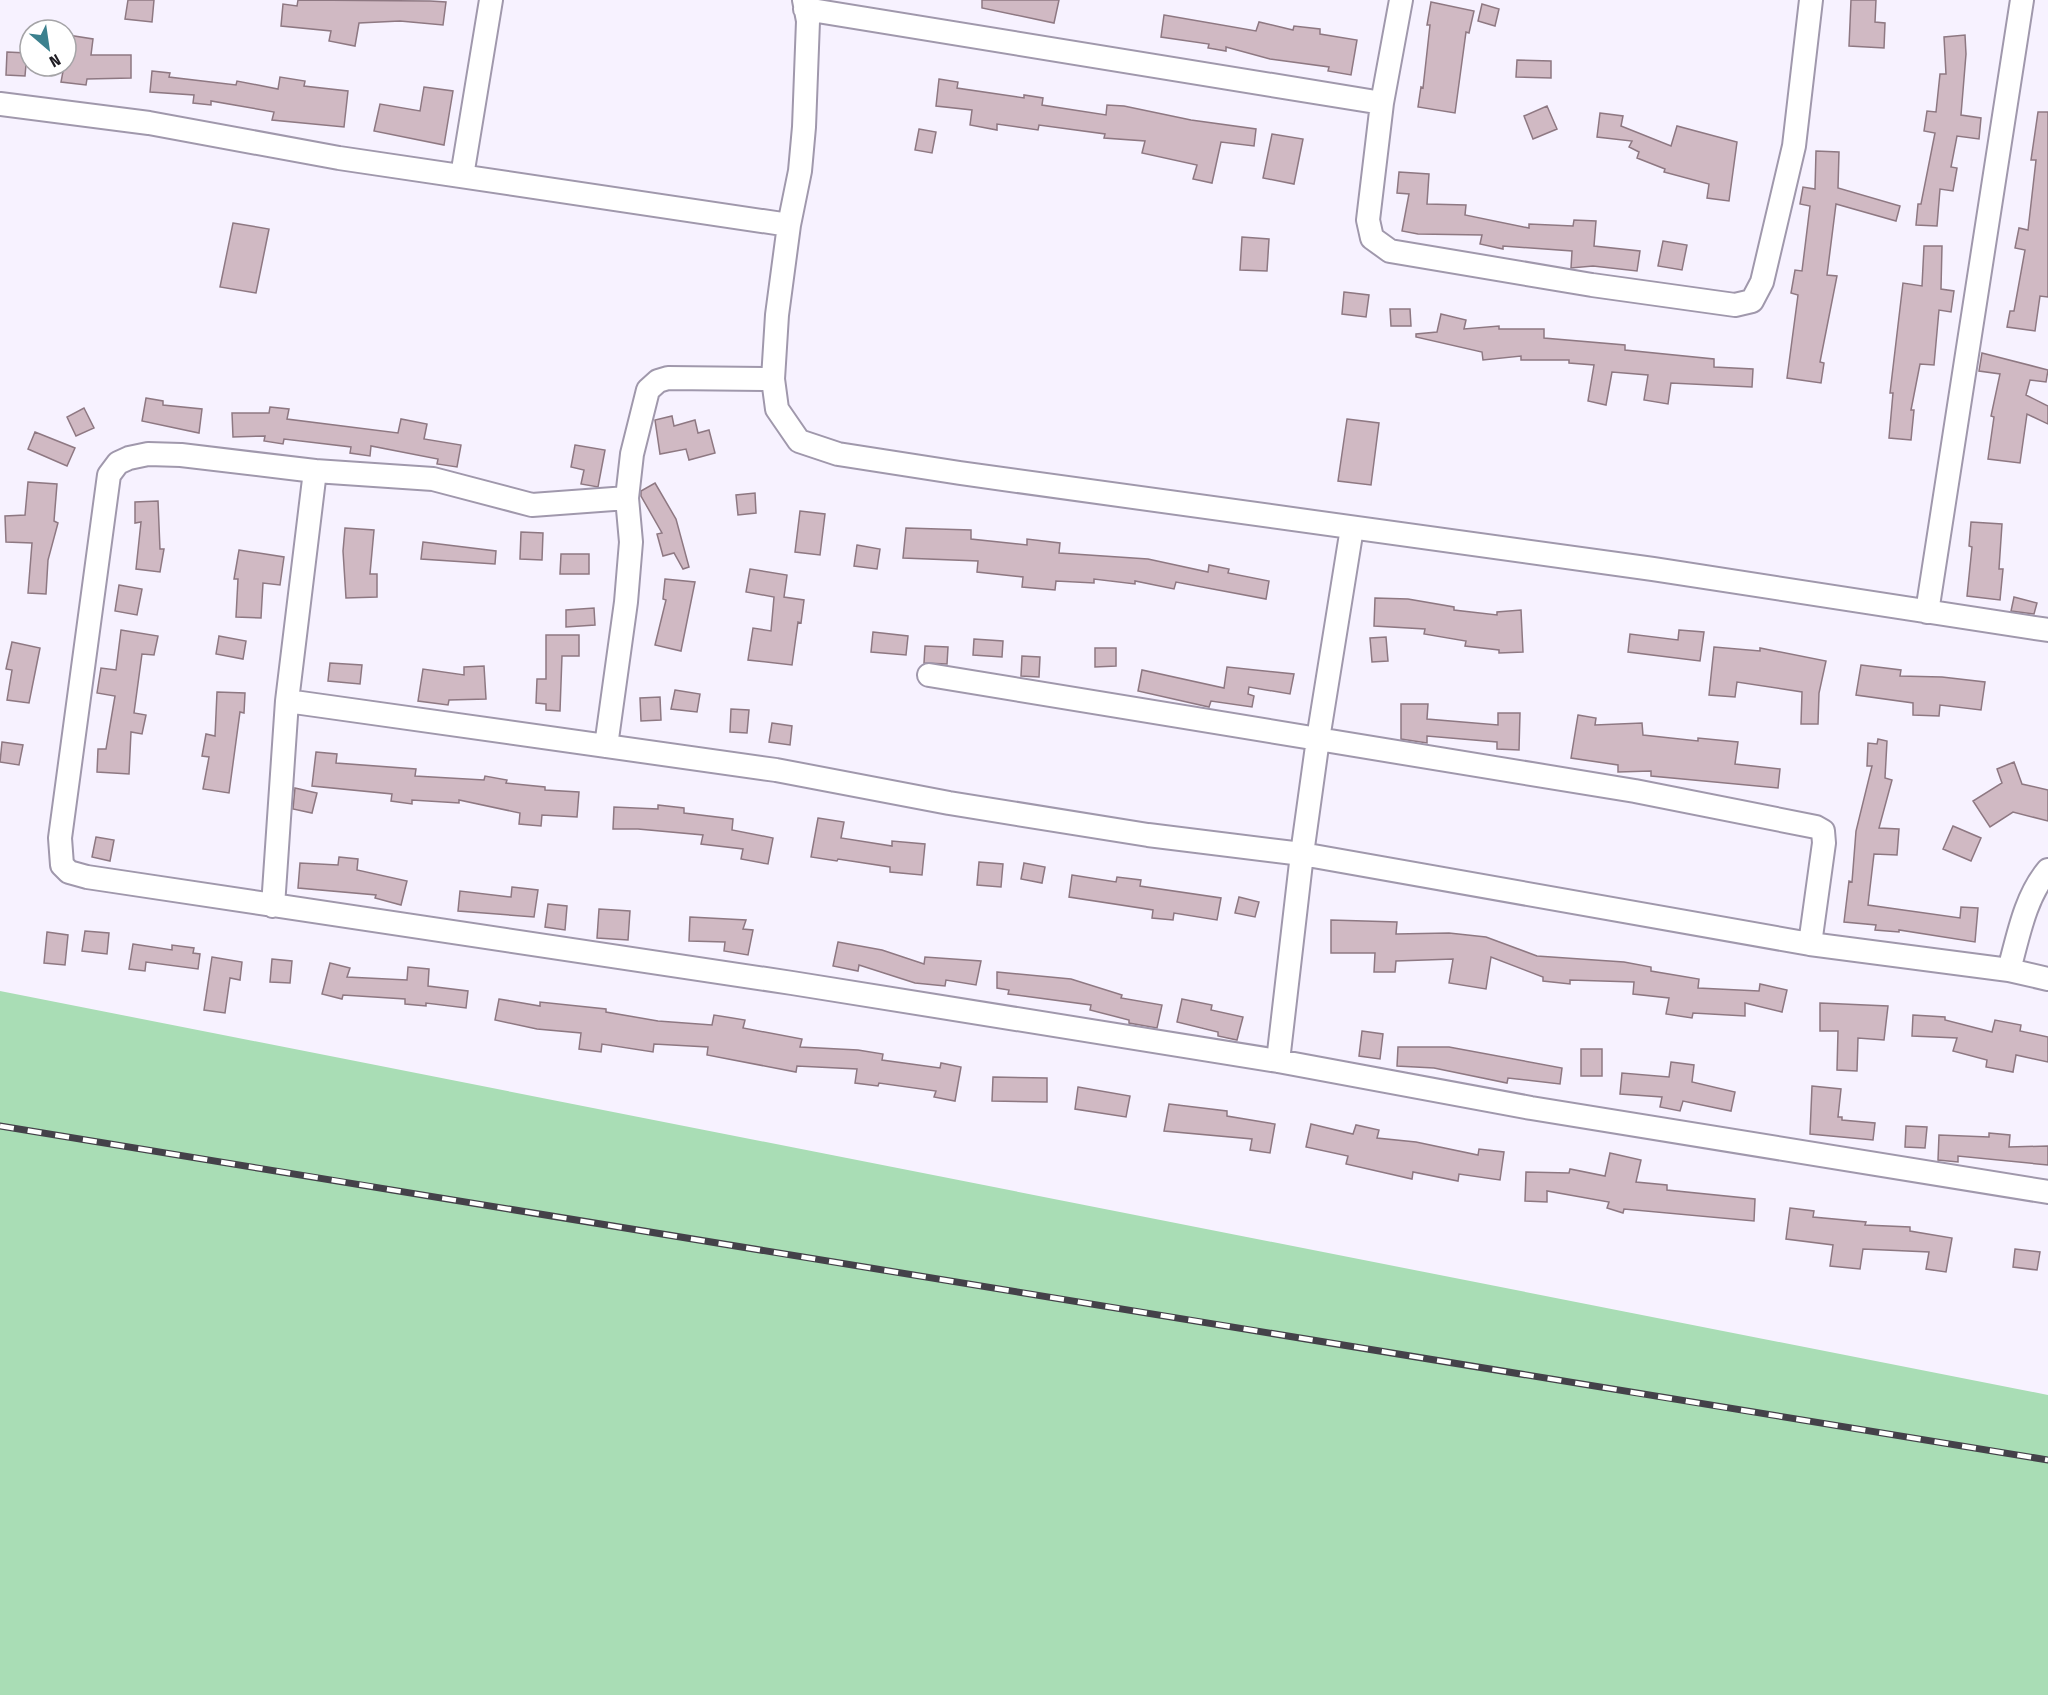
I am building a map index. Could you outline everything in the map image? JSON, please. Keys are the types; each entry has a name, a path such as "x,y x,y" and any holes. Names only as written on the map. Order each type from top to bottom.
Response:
{"street":[{"path":"462,176 491,0"},
{"path":"1401,0 1382,103 1368,220 1372,238 1390,252 1616,289 1735,304 1752,301 1762,282 1794,146 1811,0"},
{"path":"1926,612 2022,0"},
{"path":"1382,103 805,5 808,21 804,127 800,171 789,225 777,315 773,379 777,409 789,430 799,441 838,454 1653,569 2048,630"},
{"path":"0,104 149,123 339,158 789,225"},
{"path":"606,746 627,592 631,542 627,498 632,454 648,390 658,381 668,378 773,379"},
{"path":"627,498 532,505 433,479 315,471 181,455 148,454 118,463 109,475 60,838 62,865 69,872 273,906 804,985 1278,1061 1531,1108 2048,1192"},
{"path":"273,906 287,701 315,471"},
{"path":"1278,1061 1302,854 1352,528"},
{"path":"929,675 1635,791 1816,827 1823,831 1824,843 1810,944"},
{"path":"287,701 776,770 949,803 1148,835 1302,854 1810,944 2009,970 2048,979"},
{"path":"2009,970 2026,910 2041,878 2048,870"}],"green space":[{"path":"0,991 2048,1395 2048,1695 0,1695"}],"building":[{"path":"128,0 154,0 152,22 125,19"},
{"path":"298,0 446,2 443,25 400,21 359,23 355,46 329,41 331,31 281,26 283,4 297,6"},
{"path":"982,0 1059,0 1054,23 982,8"},
{"path":"1851,0 1876,0 1875,22 1885,23 1884,48 1849,46"},
{"path":"1431,2 1474,11 1469,33 1466,32 1455,113 1418,107 1421,87 1423,88 1430,25 1427,25"},
{"path":"1482,4 1499,9 1495,26 1478,21"},
{"path":"1164,15 1256,31 1259,22 1293,30 1294,26 1320,29 1320,34 1357,40 1351,75 1328,71 1329,67 1270,59 1226,47 1226,51 1208,48 1209,44 1161,37"},
{"path":"1965,35 1966,54 1961,115 1981,118 1979,139 1957,136 1951,167 1957,168 1953,191 1940,189 1937,226 1916,225 1918,204 1921,204 1935,133 1924,131 1927,111 1936,112 1940,74 1946,74 1944,37"},
{"path":"78,37 93,39 91,55 131,55 131,78 87,79 86,85 61,82 62,78 78,78"},
{"path":"7,52 18,53 18,76 6,75"},
{"path":"1517,60 1551,61 1551,78 1516,77"},
{"path":"152,71 170,73 169,77 236,85 237,81 278,89 280,77 305,81 304,86 348,91 344,127 272,120 274,112 211,101 211,105 193,103 194,95 150,92"},
{"path":"939,79 958,82 957,88 1024,98 1024,95 1043,98 1042,105 1106,115 1107,105 1124,106 1191,120 1256,129 1254,146 1221,142 1212,183 1193,179 1197,165 1142,153 1145,141 1104,138 1105,134 1039,125 1038,130 997,124 997,130 970,125 972,110 936,106"},
{"path":"424,87 453,91 444,145 374,131 380,104 420,111"},
{"path":"1547,106 1557,129 1533,139 1524,116"},
{"path":"2038,112 2048,112 2048,297 2040,296 2035,331 2007,327 2010,311 2014,311 2025,250 2015,248 2019,228 2028,230 2036,160 2031,160"},
{"path":"1600,113 1623,116 1621,126 1671,146 1677,126 1737,142 1729,201 1707,198 1709,184 1664,172 1665,169 1637,158 1639,152 1629,147 1632,141 1597,137"},
{"path":"919,129 936,132 932,153 915,150"},
{"path":"1272,134 1303,139 1294,184 1263,178"},
{"path":"1816,151 1839,152 1838,188 1900,206 1896,221 1836,204 1827,275 1837,276 1820,362 1824,363 1821,383 1787,378 1798,295 1791,293 1795,270 1802,271 1810,206 1800,204 1803,187 1815,189"},
{"path":"1399,172 1429,174 1427,204 1466,205 1465,215 1529,228 1529,224 1573,226 1574,220 1596,221 1594,246 1640,251 1637,271 1593,266 1571,268 1572,251 1503,246 1503,249 1480,244 1482,235 1418,234 1402,231 1409,194 1397,193"},
{"path":"233,223 269,229 256,293 220,287"},
{"path":"1242,237 1269,239 1267,271 1240,270"},
{"path":"1663,241 1687,245 1682,270 1658,266"},
{"path":"1924,246 1942,246 1941,289 1954,291 1951,312 1939,310 1934,365 1920,364 1911,410 1914,410 1911,440 1889,438 1893,393 1890,393 1903,283 1922,286"},
{"path":"1344,292 1369,295 1366,317 1342,314"},
{"path":"1390,309 1410,309 1411,326 1391,326"},
{"path":"1441,314 1466,320 1464,329 1499,326 1499,329 1544,329 1544,338 1625,345 1625,350 1714,359 1714,367 1753,369 1752,387 1671,383 1668,404 1644,400 1648,375 1612,372 1606,405 1588,401 1594,365 1569,363 1569,360 1521,360 1521,356 1483,360 1482,352 1416,337 1416,334 1437,332"},
{"path":"1982,353 2048,370 2046,382 2030,380 2026,395 2048,406 2048,424 2027,414 2020,463 1988,459 1994,417 1991,416 2000,374 1979,371"},
{"path":"146,398 163,401 163,405 202,409 199,433 142,421"},
{"path":"270,407 289,409 287,419 398,433 401,419 427,424 424,439 461,445 457,467 437,464 438,459 371,446 370,456 350,453 351,447 284,439 283,444 264,441 265,436 233,437 232,413 269,413"},
{"path":"84,408 94,428 76,436 67,417"},
{"path":"672,416 674,426 695,420 698,433 709,430 715,453 689,460 686,449 660,454 655,420"},
{"path":"1347,419 1379,423 1371,485 1338,481"},
{"path":"35,432 75,448 67,466 28,449"},
{"path":"575,445 605,450 598,487 581,484 584,470 571,467"},
{"path":"28,482 57,484 54,521 58,523 48,560 46,594 28,593 32,543 6,542 5,516 25,515"},
{"path":"655,483 676,519 689,567 683,569 674,553 663,556 657,534 662,533 641,496 641,491"},
{"path":"755,493 756,513 738,515 736,495"},
{"path":"158,501 160,549 164,549 160,572 136,569 141,522 135,523 135,502"},
{"path":"800,511 825,514 820,555 795,552"},
{"path":"1971,522 2002,524 1999,569 2003,569 2000,600 1967,596 1972,547 1969,546"},
{"path":"345,528 374,530 370,574 377,574 377,597 346,598 343,551"},
{"path":"906,528 971,530 971,539 1027,545 1027,539 1060,543 1059,553 1148,559 1208,572 1209,565 1229,569 1228,573 1269,581 1266,599 1176,582 1174,589 1135,581 1135,584 1094,579 1094,583 1056,581 1055,590 1022,587 1023,577 977,572 978,561 903,558"},
{"path":"521,532 543,533 542,560 520,559"},
{"path":"423,542 496,551 495,564 421,559"},
{"path":"857,545 880,549 877,569 854,566"},
{"path":"239,550 284,557 280,585 263,583 261,618 236,617 238,579 234,579"},
{"path":"561,554 589,554 589,574 560,574"},
{"path":"750,569 787,575 784,597 804,600 801,623 798,622 792,665 748,660 753,628 771,631 774,597 746,592"},
{"path":"665,579 695,582 681,651 655,645 666,600 663,599"},
{"path":"119,585 142,589 137,615 115,611"},
{"path":"2014,597 2037,603 2034,614 2011,611"},
{"path":"1375,598 1408,599 1454,607 1454,610 1497,615 1497,612 1521,610 1523,652 1499,653 1499,650 1465,646 1466,641 1424,634 1425,629 1374,626"},
{"path":"594,608 595,625 566,627 566,610"},
{"path":"121,630 158,636 154,655 142,654 134,713 146,715 142,734 131,732 129,774 97,772 98,749 106,749 115,696 97,693 101,668 116,670"},
{"path":"1679,630 1704,632 1700,661 1628,652 1630,634 1678,640"},
{"path":"873,632 908,636 906,655 871,652"},
{"path":"546,635 579,635 579,656 562,656 560,711 546,710 546,704 536,703 537,679 546,679"},
{"path":"219,636 246,641 243,659 216,654"},
{"path":"1386,637 1388,661 1372,662 1370,638"},
{"path":"974,639 1003,641 1002,657 973,655"},
{"path":"12,642 40,648 29,703 7,700 12,670 6,669"},
{"path":"925,646 948,647 947,664 924,663"},
{"path":"1714,647 1760,651 1760,648 1826,661 1819,693 1818,724 1801,724 1802,692 1737,682 1735,697 1709,695"},
{"path":"1095,648 1116,648 1116,666 1095,667"},
{"path":"1022,656 1040,657 1039,677 1021,676"},
{"path":"330,663 362,665 360,684 328,681"},
{"path":"1861,665 1901,670 1900,676 1942,677 1985,682 1981,710 1940,705 1939,716 1913,715 1913,703 1856,695"},
{"path":"484,666 486,699 449,700 448,705 418,701 423,669 464,675 464,667"},
{"path":"1227,667 1294,674 1290,694 1249,687 1248,694 1254,696 1252,707 1211,701 1209,707 1138,691 1142,670 1224,688"},
{"path":"675,690 700,694 697,712 671,709"},
{"path":"217,692 245,693 244,713 240,712 229,793 203,789 209,757 202,756 206,734 215,736"},
{"path":"660,697 661,720 641,721 640,698"},
{"path":"1401,704 1428,704 1427,719 1498,725 1498,713 1520,713 1519,750 1497,749 1497,742 1427,736 1427,743 1401,739"},
{"path":"731,709 749,710 747,733 730,732"},
{"path":"1578,715 1596,718 1595,725 1642,723 1643,735 1698,741 1698,738 1738,742 1735,764 1780,769 1778,788 1651,776 1651,771 1618,772 1618,765 1571,758"},
{"path":"772,723 792,726 790,745 769,742"},
{"path":"1878,739 1887,741 1885,778 1892,780 1879,828 1899,829 1897,855 1874,854 1868,905 1960,918 1961,907 1978,908 1975,942 1899,930 1899,932 1875,930 1876,925 1844,922 1849,881 1852,882 1856,831 1872,766 1867,766 1868,743 1877,744"},
{"path":"2,742 23,745 19,765 0,762"},
{"path":"316,752 337,754 336,763 416,769 415,776 484,780 485,776 507,780 506,783 545,787 545,790 579,792 577,817 542,815 541,826 519,824 520,813 459,800 459,803 412,800 412,804 391,801 392,794 312,786"},
{"path":"2014,762 2022,784 2048,790 2048,821 2013,812 1990,827 1973,801 2002,783 1997,769"},
{"path":"295,788 317,793 312,813 293,809"},
{"path":"658,805 684,808 684,813 733,819 732,830 773,838 768,864 741,859 743,849 701,844 703,835 613,829 614,807 658,809"},
{"path":"818,818 844,822 841,838 892,846 892,841 925,844 922,875 890,872 890,867 811,857"},
{"path":"1953,826 1981,838 1971,861 1943,849"},
{"path":"96,837 114,840 110,861 92,857"},
{"path":"339,857 358,859 357,870 407,881 401,905 375,898 376,895 298,888 300,863 338,865"},
{"path":"979,862 1003,864 1001,887 977,885"},
{"path":"1024,863 1045,867 1042,883 1021,879"},
{"path":"1072,875 1116,882 1117,877 1141,880 1140,886 1221,898 1217,920 1174,913 1173,920 1152,918 1153,910 1069,897"},
{"path":"512,887 538,890 534,917 458,911 460,891 511,897"},
{"path":"1239,897 1259,902 1255,917 1235,913"},
{"path":"548,904 567,906 565,930 545,927"},
{"path":"599,909 630,911 628,940 597,938"},
{"path":"690,917 746,920 743,929 753,930 748,955 724,951 725,942 689,941"},
{"path":"1331,920 1397,922 1396,934 1449,933 1486,937 1537,956 1624,962 1651,967 1651,971 1699,979 1698,988 1759,991 1760,984 1787,990 1782,1012 1745,1003 1745,1016 1693,1013 1692,1018 1666,1014 1669,998 1633,994 1634,982 1570,980 1570,984 1543,981 1543,977 1491,957 1486,989 1449,983 1453,959 1396,961 1395,972 1374,972 1375,953 1331,953"},
{"path":"85,931 109,933 107,954 82,951"},
{"path":"47,932 68,935 65,965 44,963"},
{"path":"838,942 882,950 924,964 925,957 981,961 976,985 946,980 945,986 915,983 859,965 858,971 833,966"},
{"path":"133,944 172,950 172,945 194,948 193,953 200,954 198,969 146,962 145,971 129,969"},
{"path":"212,957 242,962 240,980 230,978 225,1013 204,1010"},
{"path":"272,959 292,961 290,983 270,982"},
{"path":"330,963 350,968 347,977 407,980 408,967 429,969 428,986 468,991 466,1008 426,1003 426,1006 405,1004 405,999 343,995 342,999 322,994"},
{"path":"997,972 1071,979 1122,995 1121,998 1162,1005 1157,1028 1129,1023 1129,1020 1090,1010 1091,1005 1008,994 1009,990 997,988"},
{"path":"499,999 540,1006 540,1002 606,1009 606,1012 658,1021 712,1025 714,1015 745,1020 743,1028 802,1039 800,1047 858,1050 883,1054 882,1060 940,1068 941,1063 961,1067 955,1101 934,1097 936,1091 879,1083 878,1086 855,1083 857,1069 797,1066 796,1072 707,1055 708,1047 654,1044 653,1052 602,1044 601,1052 579,1049 581,1033 537,1029 495,1020"},
{"path":"1182,999 1212,1005 1211,1010 1243,1017 1237,1040 1218,1036 1218,1032 1177,1022"},
{"path":"1820,1003 1888,1006 1884,1040 1858,1038 1857,1071 1837,1070 1838,1031 1820,1031"},
{"path":"1913,1015 1945,1017 1945,1020 1992,1032 1995,1020 2021,1025 2020,1031 2048,1037 2048,1062 2016,1055 2013,1072 1986,1067 1987,1060 1953,1051 1957,1038 1912,1036"},
{"path":"1362,1031 1383,1034 1380,1059 1359,1056"},
{"path":"1398,1047 1449,1047 1562,1068 1560,1084 1508,1078 1507,1083 1434,1068 1397,1066"},
{"path":"1581,1049 1602,1049 1602,1076 1581,1076"},
{"path":"1671,1062 1694,1065 1692,1082 1735,1092 1731,1111 1683,1101 1680,1111 1660,1107 1662,1097 1620,1094 1622,1073 1669,1077"},
{"path":"993,1077 1047,1078 1047,1102 992,1101"},
{"path":"1812,1086 1841,1089 1838,1117 1842,1117 1842,1120 1875,1123 1873,1140 1810,1134"},
{"path":"1078,1087 1130,1096 1126,1117 1075,1109"},
{"path":"1169,1104 1227,1111 1227,1116 1275,1124 1270,1153 1250,1150 1252,1139 1164,1131"},
{"path":"1311,1124 1353,1134 1356,1125 1379,1130 1377,1138 1416,1142 1478,1155 1479,1149 1504,1152 1500,1180 1459,1174 1458,1181 1413,1172 1412,1179 1346,1164 1348,1156 1306,1147"},
{"path":"1906,1126 1927,1127 1925,1148 1905,1147"},
{"path":"1989,1133 2010,1135 2009,1147 2048,1146 2048,1165 1958,1156 1958,1162 1938,1160 1939,1135 1989,1137"},
{"path":"1610,1153 1641,1160 1636,1182 1667,1185 1667,1190 1755,1199 1754,1221 1624,1209 1623,1213 1607,1208 1609,1202 1547,1191 1547,1202 1525,1201 1526,1172 1569,1173 1570,1169 1605,1176"},
{"path":"1790,1208 1814,1211 1813,1217 1866,1222 1865,1225 1910,1227 1910,1231 1952,1238 1946,1272 1926,1269 1929,1252 1863,1249 1860,1269 1830,1266 1833,1245 1786,1239"},
{"path":"2015,1249 2040,1252 2037,1270 2013,1267"}],"railway":[{"path":"0,1126 2048,1460"}]}
